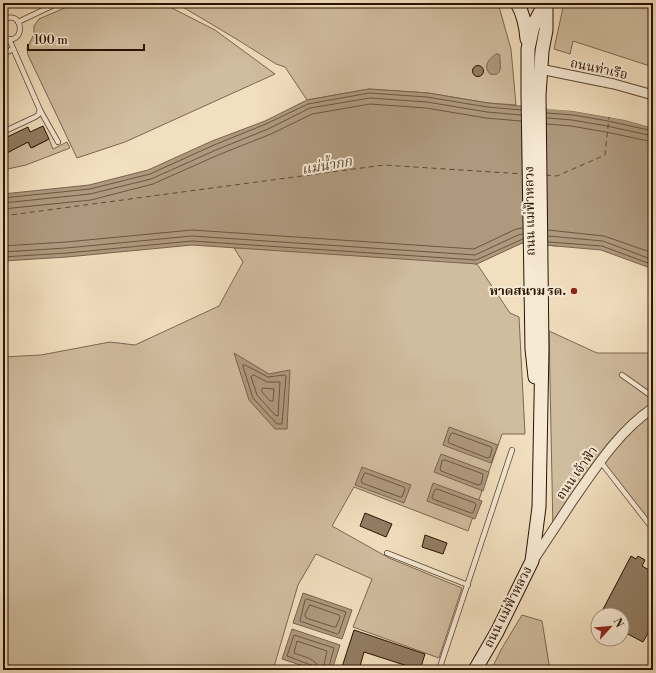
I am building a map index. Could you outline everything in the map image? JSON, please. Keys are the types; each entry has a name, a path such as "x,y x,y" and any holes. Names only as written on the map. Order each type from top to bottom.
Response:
{"street":[{"path":"517,3 522,11 525,23 528,49"},
{"name":"ถนน แม่ฟ้าหลวง","path":"475,670 497,632 532,561 539,507 540,422 537,349 534,95 528,49 533,26 546,3"},
{"name":"ถนน แม่ฟ้าหลวง","path":"534,95 546,30 546,3"},
{"name":"ถนนท่าเรือ","path":"540,69 614,84 653,95"},
{"name":"ถนน เจ้าฟ้า","path":"532,561 600,461 619,438 653,408"}],"lane":[{"path":"18,22 58,3"},
{"path":"3,20 10,17 16,19 21,28 16,37 9,39 3,37"},
{"path":"9,39 40,110 58,142"},
{"path":"3,54 14,49"},
{"path":"3,132 35,117 38,115 40,110"},
{"path":"622,375 653,397"},
{"path":"441,669 512,450"},
{"path":"600,461 653,529"},
{"path":"387,553 468,585"}],"shaded area":[{"path":"76,3 162,3 215,30 275,74 125,142 77,158 28,55 27,48 34,34 34,26 39,19"},
{"path":"176,3 498,3 511,49 516,105 488,103 428,93 369,89 307,100 285,67 276,64"},
{"path":"564,3 653,3 653,67 573,41 570,54 554,49"},
{"path":"49,139 53,149 67,142 70,148 26,165 3,170 3,160 8,157 6,153 28,142 32,148"},
{"path":"385,224 557,246 522,243 475,264 477,264 510,313 519,317 525,434 502,434 468,531 354,487 332,526 389,558 462,588 439,658 353,627 372,579 316,554 298,585 273,670 3,670 3,357 41,355 110,342 135,345 219,306 243,262 234,248 289,246"},
{"path":"549,331 597,353 653,353 653,529 600,461 553,531"},
{"path":"522,615 542,621 550,670 491,670 502,648"}],"water":[{"path":"496,54 500,55 500,69 498,73 490,74 487,68 487,63"},
{"name":"แม่น้ำกก","path":"369,89 428,93 488,103 573,111 625,120 653,128 653,269 601,250 522,243 477,264 192,245 67,257 3,261 3,194 89,185 148,170 212,141 265,121 307,100"},
{"path":"234,353 269,374 290,370 287,429 275,429 249,400"},
{"path":"449,427 498,445 491,463 443,445"},
{"path":"441,454 489,472 483,491 434,472"},
{"path":"362,467 411,485 404,503 355,485"},
{"path":"433,483 482,501 475,519 427,501"},
{"path":"303,593 352,610 342,639 293,623"},
{"path":"292,629 340,645 332,670 315,670 282,659"}],"pier":[{"path":"547,107 573,109 625,118 653,126 653,128 625,120 573,111 547,109"}],"building":[{"path":"476,66 480,66 482,67 482,75 476,76 473,73 473,69"},
{"path":"43,126 49,139 31,148 28,142 3,155 3,139 28,127 30,132"},
{"path":"365,513 392,524 386,537 360,526"},
{"path":"425,535 447,543 443,554 422,547"},
{"path":"631,556 636,559 638,556 645,560 642,566 651,571 648,577 653,580 653,624 643,642 630,635 630,607 604,607"},
{"path":"354,630 425,654 420,670 364,652 359,670 341,670"}],"ferry route":[{"path":"546,175 557,176 605,155 609,117"},
{"path":"3,216 384,165 523,174"}],"place":[{"name":"หาดสนาม รด.","path":"574,291"}]}
